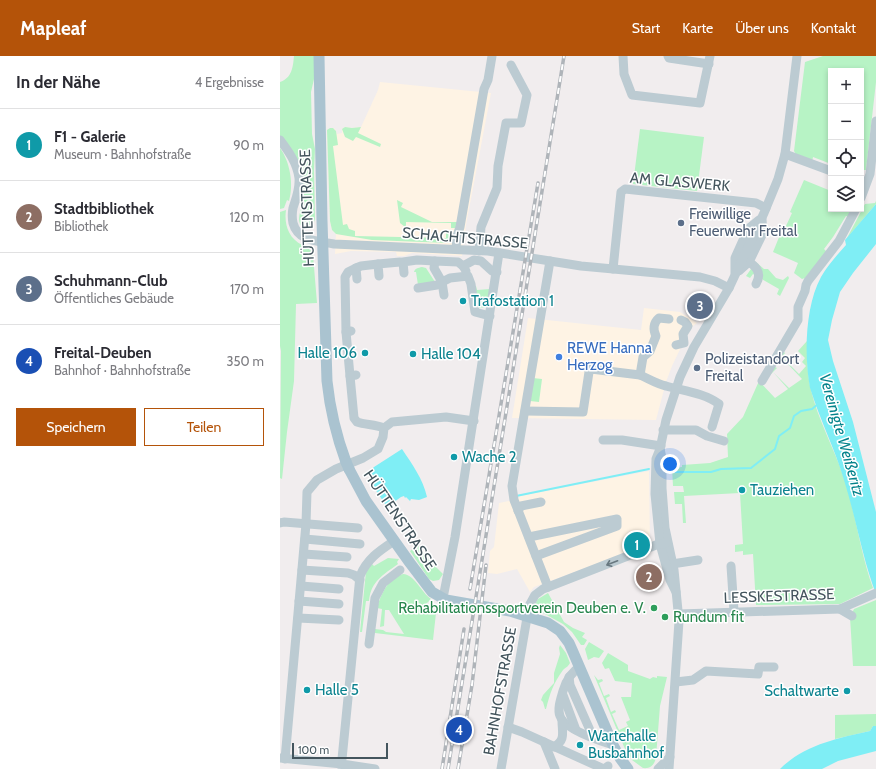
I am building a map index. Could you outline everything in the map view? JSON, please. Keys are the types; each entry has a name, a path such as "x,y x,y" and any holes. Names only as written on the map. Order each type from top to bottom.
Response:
{"main road":[{"name":"HÜTTENSTRASSE","path":"319,56 328,396 334,427 347,466 366,501 432,592 443,598 527,616 548,623 560,631 569,643 613,744 620,758 628,769"}],"street":[{"path":"456,249 457,236 484,89 488,80 490,56"},
{"path":"623,56 624,74 632,95 700,103 709,60 669,58 668,56"},
{"path":"676,592 670,580 664,543 662,458 660,448 663,430 676,388 694,347 729,288 735,274 746,260 778,179 785,154 797,56"},
{"path":"479,251 481,227 497,188 498,166 506,123 521,123 526,95 511,65"},
{"path":"864,183 874,170 876,121"},
{"name":"SCHACHTSTRASSE","path":"280,140 292,157 299,178 298,192 292,211 294,226 298,234 304,238 338,244 456,249 499,253 613,269 704,278 715,281 729,288"},
{"path":"785,154 828,170"},
{"name":"AM GLASWERK","path":"613,269 621,192 625,189 756,203 766,208"},
{"path":"762,381 798,320 798,307 808,281 840,241 854,212"},
{"path":"735,274 735,258 748,229 762,218"},
{"path":"443,598 455,537 474,421 499,253"},
{"path":"384,428 376,425 364,425 357,422 354,418 353,375 348,331 345,277 348,272 361,266 401,260 458,262 463,266 471,284 475,312 490,316"},
{"path":"401,260 404,273"},
{"path":"463,266 474,260 481,261 492,271 497,272"},
{"path":"746,260 755,266 759,274 756,284"},
{"path":"435,261 434,268 442,282 444,295"},
{"path":"548,587 518,511 512,486 550,261"},
{"path":"378,264 379,276"},
{"path":"356,268 357,278"},
{"path":"427,296 422,287 437,285 450,278 468,276"},
{"path":"640,375 642,357 650,351 656,336 654,331 656,320 658,318 669,318"},
{"path":"681,320 688,326 681,341 694,347"},
{"path":"525,411 583,412 589,372 591,369 640,375 666,386 712,398 719,404 712,426"},
{"path":"375,769 283,759 304,554 307,492 317,480 363,458 378,449 383,437 384,428 392,422 446,417 474,421"},
{"path":"663,430 696,430 707,436 724,441"},
{"path":"604,440 622,440 660,448"},
{"path":"518,511 521,506 541,502"},
{"path":"529,537 617,519 617,526 536,556"},
{"path":"280,522 358,528"},
{"path":"305,539 360,544"},
{"path":"342,766 360,580 364,566 368,561 394,541"},
{"path":"664,543 672,564 679,614 676,682 669,769"},
{"name":"BAHNHOFSTRASSE","path":"501,769 527,616 532,598 538,592 548,587 664,543"},
{"path":"304,554 346,557"},
{"path":"672,564 698,560"},
{"path":"731,566 734,611"},
{"path":"302,570 348,573 354,575 360,580"},
{"path":"369,644 375,598 384,583 400,570"},
{"path":"301,586 339,589"},
{"name":"LESSKESTRASSE","path":"679,614 734,611 840,609 876,593"},
{"path":"299,601 339,604"},
{"path":"840,609 852,616"},
{"path":"298,618 339,620"},
{"path":"554,747 563,737 562,720 558,710 566,685 573,671 580,667"},
{"path":"676,682 693,680 706,671 758,674 759,668 774,668"},
{"path":"566,685 576,730"},
{"path":"566,685 570,685 589,736"},
{"path":"562,720 576,730 613,744"},
{"path":"508,728 522,732 604,769 608,766"},
{"path":"544,742 555,769"},
{"path":"658,769 670,757"}],"shaded area":[{"path":"380,82 491,93 466,225 462,256 412,253 404,256 397,256 396,252 351,251 335,254 336,234 332,230 330,221 327,130 333,128 337,134 342,133 342,129 345,127 361,127 378,90"},
{"path":"644,308 680,312 697,323 693,326 686,337 672,366 666,382 656,420 512,418 528,318 641,330"},
{"path":"649,471 650,544 534,587 530,592 517,569 497,574 488,573 490,551 494,547 499,503 518,499 520,496"}],"green space":[{"path":"294,56 314,56 314,79 311,92 312,134 315,149 315,219 313,225 306,229 301,225 299,219 302,206 303,186 280,136 280,82 287,78 291,72"},
{"path":"823,56 876,56 876,82 866,170 864,170 864,68 828,68 828,163 813,157 812,162 797,156 794,151 805,62"},
{"path":"345,127 361,127 358,133 381,144 380,147 356,137 353,141 345,137 342,129"},
{"path":"333,128 336,131 338,145 333,146 343,225 347,224 349,229 355,231 355,236 446,238 446,233 450,234 452,240 448,243 372,240 336,234 332,230 330,221 327,130"},
{"path":"640,129 704,137 697,191 633,184"},
{"path":"280,148 289,166 291,188 289,201 287,200 284,208 280,209"},
{"path":"804,180 828,190 828,212 851,212 849,217 846,216 824,249 827,252 805,278 802,279 794,273 798,263 773,252 784,225 786,226 792,213 790,212"},
{"path":"397,200 403,203 401,207 432,222 458,222 458,225 455,228 451,228 451,223 406,222 405,227 400,223"},
{"path":"876,201 876,204 847,238 861,212 864,212 865,204 875,203"},
{"path":"286,210 286,225 290,235 297,242 309,249 313,255 317,303 296,304 294,381 282,479 280,478 280,212"},
{"path":"756,262 764,269 768,269 776,278 783,280 788,276 789,278 780,296 777,294 779,289 753,274 750,278 746,276"},
{"path":"422,267 426,268 435,282 418,285 416,272 414,271"},
{"path":"474,286 476,286 477,290 490,289 487,307 478,308"},
{"path":"807,341 807,359 811,390 844,478 873,588 840,604 756,605 753,554 743,555 743,551 735,552 735,545 743,544 740,493 684,496 686,523 683,523 682,504 675,504 674,492 684,492 683,486 673,486 672,468 682,467 682,465 710,463 728,457 727,434 743,417 759,381 775,398 788,389 773,372 789,388 802,379 783,359 779,362 778,361 783,351 785,353 782,357 799,374 806,366 802,362 805,358 798,351"},
{"path":"775,367 777,368 769,376"},
{"path":"533,378 542,379 539,402 530,401"},
{"path":"418,545 431,562 443,574 439,580 433,581 429,579 410,551"},
{"path":"388,558 399,559 397,562 398,564 379,579 372,588 369,601 366,601 362,632 360,632 366,571 370,562 374,566"},
{"path":"403,574 411,577 431,599 425,605 436,613 433,640 375,633 375,629 404,634 389,610 385,610 384,626 380,627 382,609 377,608 383,592 389,583 393,579"},
{"path":"548,593 564,622 585,633 582,637 587,640 584,645 581,645 572,632 563,624 536,609 535,604 538,599"},
{"path":"876,600 876,666 853,666 850,617 854,609"},
{"path":"589,642 604,651 599,658 594,657 588,660 585,649"},
{"path":"560,645 566,653 570,663 563,670 554,684 545,709 541,700 543,695 554,683 554,673 560,654"},
{"path":"608,653 628,665 628,671 650,679 653,677 657,678 657,676 667,677 660,706 656,757 654,764 648,768 643,768 632,760 625,749 594,675 598,680 602,679 603,681 599,683 604,696 609,694 610,696 606,698 611,712 615,710 616,712 612,714 619,730 628,726 626,722 630,720 621,697 631,697 632,683 615,681 609,668 605,669 602,663"},
{"path":"876,714 876,726 873,726 870,731 835,739 835,715"}],"water":[{"name":"Vereinigte Weißeritz","path":"876,204 876,244 840,292 828,340 833,361 853,422 876,512 876,594 840,468 810,388 807,361 807,331 812,302 821,277 846,245 845,240"},
{"path":"402,449 420,478 427,497 419,500 411,499 410,501 404,496 387,507 371,483 369,472 374,467"},
{"path":"873,726 876,726 876,751 838,761 822,769 780,769 789,761 811,748 834,740 870,731"}],"waterway":[{"name":"Vereinigte Weißeritz","path":"672,472 711,472 721,469 751,468 775,449 779,436 790,428 794,416 801,411 812,409 818,404"},
{"path":"516,496 649,469"}],"railway":[{"path":"448,769 564,56"},
{"path":"470,589 538,183"},
{"path":"458,769 472,685 486,565"},
{"path":"442,769 464,629"}],"place":[{"name":"Freiwillige Feuerwehr Freital","path":"681,223"},
{"name":"Trafostation 1","path":"463,301"},
{"name":"Schuhmann-Club","path":"700,306"},
{"name":"Halle 106","path":"365,353"},
{"name":"Halle 104","path":"413,354"},
{"name":"REWE Hanna Herzog","path":"559,357"},
{"name":"Polizeistandort Freital","path":"697,368"},
{"name":"Wache 2","path":"454,457"},
{"name":"Tauziehen","path":"742,490"},
{"name":"F1 - Galerie","path":"637,545"},
{"name":"Stadtbibliothek","path":"649,577"},
{"name":"Rehabilitationssportverein Deuben e. V.","path":"654,608"},
{"name":"Rundum fit","path":"665,617"},
{"name":"Halle 5","path":"307,690"},
{"name":"Schaltwarte","path":"847,691"},
{"name":"Freital-Deuben","path":"459,730"},
{"name":"Wartehalle Busbahnhof","path":"580,745"}]}
